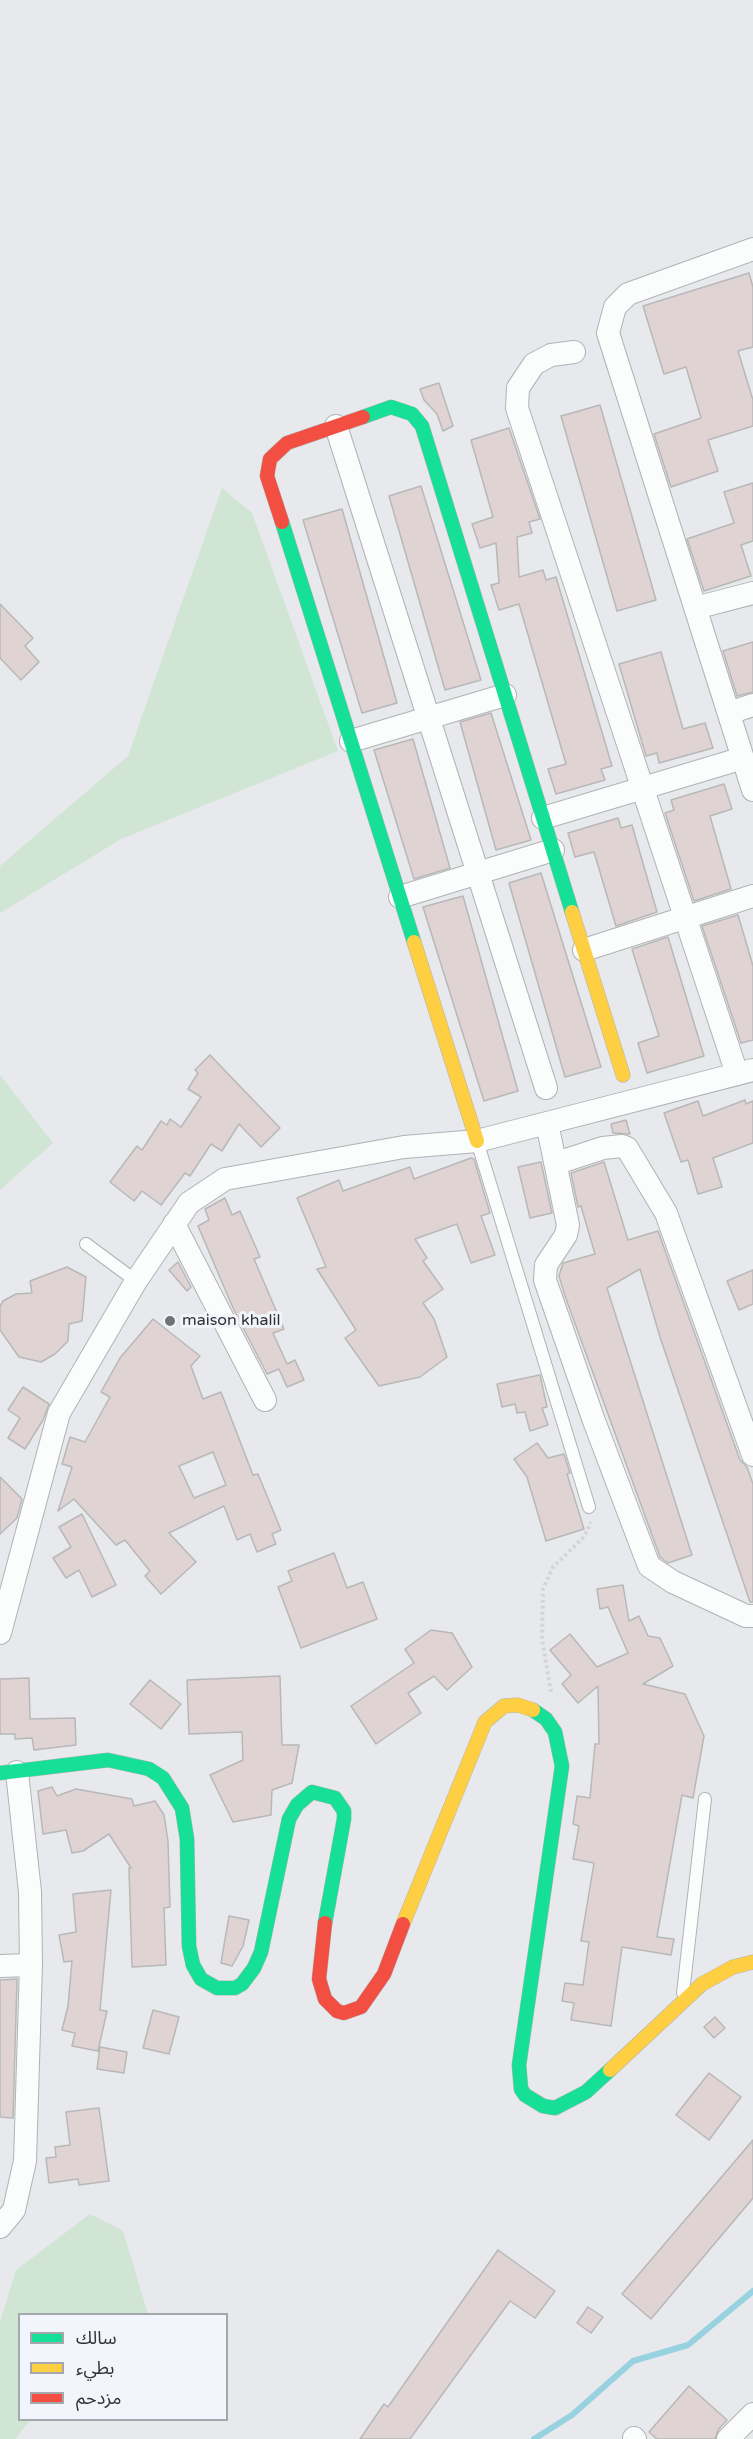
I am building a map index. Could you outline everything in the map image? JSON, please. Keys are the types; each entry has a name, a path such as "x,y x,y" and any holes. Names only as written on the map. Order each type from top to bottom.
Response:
{"main road":[{"path":"477,1141 267,476 270,459 280,447 391,407 406,410 418,419 623,1075"},
{"path":"9,1772 108,1760 149,1769 163,1778 182,1808 187,1839 189,1946 193,1965 201,1979 217,1989 235,1988 242,1984 254,1968 261,1952 287,1825 297,1805 312,1792 335,1798 344,1811 344,1819 321,1948 319,1978 325,1999 337,2011 344,2013 361,2007 384,1974 428,1858 485,1722 494,1712 504,1706 518,1705 532,1709 546,1719 555,1732 562,1766 519,2065 521,2090 535,2103 543,2106 555,2108 586,2092 702,1984 733,1967 753,1962"}],"street":[{"path":"753,249 628,294 615,307 608,333 753,790"},
{"path":"0,1633 18,1575 59,1413 136,1281 189,1203 225,1179 404,1147 477,1141 745,1072 685,918 517,408 518,388 534,364 551,355 574,352"},
{"path":"336,426 546,1088"},
{"path":"695,608 753,593"},
{"path":"351,741 505,695"},
{"path":"729,712 753,705"},
{"path":"543,818 743,758"},
{"path":"400,897 553,850"},
{"path":"584,950 753,896"},
{"path":"547,1123 568,1225 566,1235 546,1265 545,1280 594,1421 649,1566 673,1582 746,1616 753,1616"},
{"path":"557,1163 603,1148 622,1146 627,1148 666,1213 753,1455"},
{"path":"174,1224 264,1400"},
{"path":"0,1560 18,1575"},
{"path":"0,2227 14,2210 25,2161 32,1965 30,1892 9,1772"},
{"path":"0,1966 32,1965"},
{"path":"728,2439 750,2422"}],"lane":[{"path":"477,1141 589,1507"},
{"path":"86,1244 136,1281"},
{"path":"682,2003 705,1799"}],"path":[{"path":"552,1697 542,1639 543,1589 553,1567 584,1538 591,1521 589,1507"}],"green space":[{"path":"222,488 252,513 338,751 121,839 0,913 0,866 128,756"},
{"path":"0,1075 53,1143 0,1190"},
{"path":"90,2214 123,2231 148,2313 18,2313 18,2421 29,2421 15,2439 0,2439 0,2322 16,2270"}],"building":[{"path":"749,273 753,287 753,347 738,351 753,400 753,426 708,440 718,471 671,487 654,434 701,418 686,367 664,374 643,306"},
{"path":"439,383 453,426 443,431 437,414 424,400 420,389"},
{"path":"600,405 656,600 617,611 561,416"},
{"path":"509,428 540,519 529,522 532,533 517,537 519,577 543,570 546,580 556,577 612,766 601,769 605,780 556,794 548,769 566,764 519,604 499,610 491,585 499,583 496,543 480,548 472,524 493,517 471,440"},
{"path":"753,483 753,541 741,545 751,576 704,591 687,539 734,523 724,492"},
{"path":"421,486 481,680 445,690 389,496"},
{"path":"342,509 397,703 362,713 303,520"},
{"path":"0,604 33,638 25,646 39,662 21,680 0,658"},
{"path":"753,642 753,692 737,696 723,651"},
{"path":"661,652 683,729 705,723 713,748 659,763 657,753 646,756 619,664"},
{"path":"491,713 531,840 496,850 460,722"},
{"path":"413,739 450,868 414,879 374,750"},
{"path":"724,784 732,809 710,816 731,889 694,901 665,813 674,810 671,800"},
{"path":"618,818 621,828 632,825 657,912 616,926 594,852 575,857 568,833"},
{"path":"541,873 601,1067 565,1077 509,883"},
{"path":"463,896 518,1091 484,1101 423,907"},
{"path":"738,915 753,966 753,1040 741,1043 702,926"},
{"path":"668,937 704,1056 647,1073 638,1043 659,1036 632,949"},
{"path":"210,1055 280,1128 261,1147 239,1124 222,1151 211,1144 190,1176 185,1173 161,1205 142,1191 134,1201 110,1182 137,1146 142,1150 161,1121 167,1125 170,1119 181,1127 201,1097 188,1089 198,1073 195,1070"},
{"path":"745,1100 746,1104 753,1101 753,1143 713,1158 722,1187 698,1194 688,1160 681,1162 664,1113 698,1101 703,1116"},
{"path":"626,1120 630,1134 613,1133 611,1124"},
{"path":"471,1158 474,1159 490,1213 481,1216 495,1255 471,1263 457,1224 415,1239 427,1258 423,1261 443,1289 423,1303 434,1319 447,1357 420,1377 379,1386 345,1338 356,1330 317,1269 326,1267 297,1198 339,1180 343,1191 410,1167 414,1179"},
{"path":"541,1162 552,1213 530,1218 518,1167"},
{"path":"604,1162 628,1240 658,1231 740,1460 747,1467 753,1484 753,1602 750,1602 660,1337 640,1269 607,1288 692,1555 668,1563 660,1557 565,1296 559,1276 563,1263 595,1254 581,1206 578,1207 571,1173"},
{"path":"225,1198 232,1215 240,1211 260,1257 254,1259 284,1329 273,1333 287,1364 295,1360 304,1380 287,1387 279,1369 267,1374 233,1308 198,1226 209,1220 205,1209"},
{"path":"178,1262 191,1287 187,1291 169,1270"},
{"path":"67,1267 86,1277 82,1321 69,1324 68,1341 55,1354 41,1362 19,1357 0,1330 0,1306 3,1301 16,1294 32,1293 30,1281"},
{"path":"753,1270 753,1304 739,1310 727,1281"},
{"path":"153,1319 200,1356 191,1366 203,1399 221,1392 253,1475 258,1474 281,1530 272,1534 276,1544 257,1552 250,1534 237,1540 224,1506 169,1533 196,1562 161,1594 145,1576 150,1571 125,1540 116,1545 74,1499 58,1511 72,1467 62,1464 70,1437 85,1442 110,1397 101,1392 120,1358","holes":["213,1452 226,1485 194,1498 179,1466"]},
{"path":"540,1375 547,1407 542,1408 548,1425 530,1431 525,1412 517,1413 515,1404 502,1407 497,1384"},
{"path":"23,1387 49,1404 43,1420 25,1449 8,1438 20,1418 8,1410"},
{"path":"537,1443 548,1458 564,1454 570,1473 567,1474 584,1529 546,1541 527,1477 514,1459"},
{"path":"0,1477 22,1499 17,1518 0,1534"},
{"path":"82,1514 116,1585 92,1597 79,1570 66,1578 53,1558 71,1547 59,1527"},
{"path":"334,1553 347,1588 363,1582 377,1619 301,1648 278,1587 292,1581 288,1571"},
{"path":"623,1585 629,1621 639,1616 648,1636 660,1638 673,1666 643,1684 685,1694 704,1736 693,1798 682,1795 657,1937 674,1939 671,1955 622,1947 611,2026 571,2020 574,2003 562,2001 565,1983 583,1985 589,1942 581,1941 594,1863 573,1859 579,1826 573,1824 577,1796 590,1798 595,1744 599,1744 598,1686 578,1703 562,1684 571,1675 550,1650 570,1634 597,1667 628,1653 608,1607 600,1609 597,1589"},
{"path":"431,1630 452,1633 472,1667 447,1690 434,1676 408,1693 421,1713 376,1744 351,1706 414,1663 405,1649"},
{"path":"280,1676 282,1745 299,1745 292,1783 272,1790 271,1815 233,1822 210,1775 243,1760 242,1732 189,1734 187,1680"},
{"path":"29,1678 30,1719 75,1718 76,1745 34,1750 32,1738 15,1739 15,1734 0,1734 0,1679"},
{"path":"150,1680 181,1704 161,1729 130,1704"},
{"path":"52,1787 57,1796 76,1789 132,1799 134,1806 155,1801 164,1815 168,1841 170,1907 164,1908 166,1965 132,1967 129,1868 131,1868 109,1834 83,1851 72,1853 66,1830 43,1834 38,1791"},
{"path":"111,1890 100,2010 107,2011 98,2051 72,2046 75,2033 62,2030 68,2006 72,1961 64,1962 59,1935 76,1932 73,1894"},
{"path":"229,1916 249,1920 243,1946 232,1966 221,1963"},
{"path":"17,1979 13,2118 0,2117 0,1980"},
{"path":"153,2010 179,2017 169,2054 143,2048"},
{"path":"715,2017 725,2028 714,2038 704,2027"},
{"path":"100,2047 127,2052 124,2073 97,2069"},
{"path":"709,2073 741,2097 709,2140 676,2115"},
{"path":"99,2108 109,2181 79,2185 78,2179 49,2183 46,2158 56,2157 55,2147 70,2145 66,2112"},
{"path":"753,2140 753,2198 651,2319 622,2294"},
{"path":"498,2250 555,2291 535,2318 510,2301 410,2439 360,2439 384,2404 388,2407"},
{"path":"588,2307 603,2317 591,2333 577,2323"},
{"path":"689,2386 727,2420 718,2430 715,2439 657,2439 649,2432"}],"waterway":[{"path":"534,2439 572,2415 633,2361 688,2345 753,2291"}],"traffic: fast":[{"path":"363,417 391,407 412,414 422,426 572,912"},
{"path":"282,522 414,942"},
{"path":"533,1710 546,1719 555,1732 562,1766 519,2065 521,2089 525,2095 543,2106 555,2108 586,2092 610,2070"},
{"path":"0,1773 108,1760 149,1769 163,1778 182,1808 187,1839 189,1946 193,1965 201,1979 217,1988 235,1988 242,1984 254,1968 261,1952 289,1819 297,1805 312,1792 335,1798 344,1811 344,1819 325,1923"}],"traffic: slow":[{"path":"572,912 623,1075"},
{"path":"414,942 477,1141"},
{"path":"403,1924 485,1722 504,1706 518,1705 533,1710"},
{"path":"610,2070 702,1984 733,1967 753,1962"}],"traffic: jam":[{"path":"282,522 267,476 270,459 287,443 363,417"},
{"path":"325,1923 319,1979 325,1999 337,2011 344,2013 361,2007 384,1974 403,1924"}],"place":[{"name":"maison khalil","path":"170,1321"}]}
